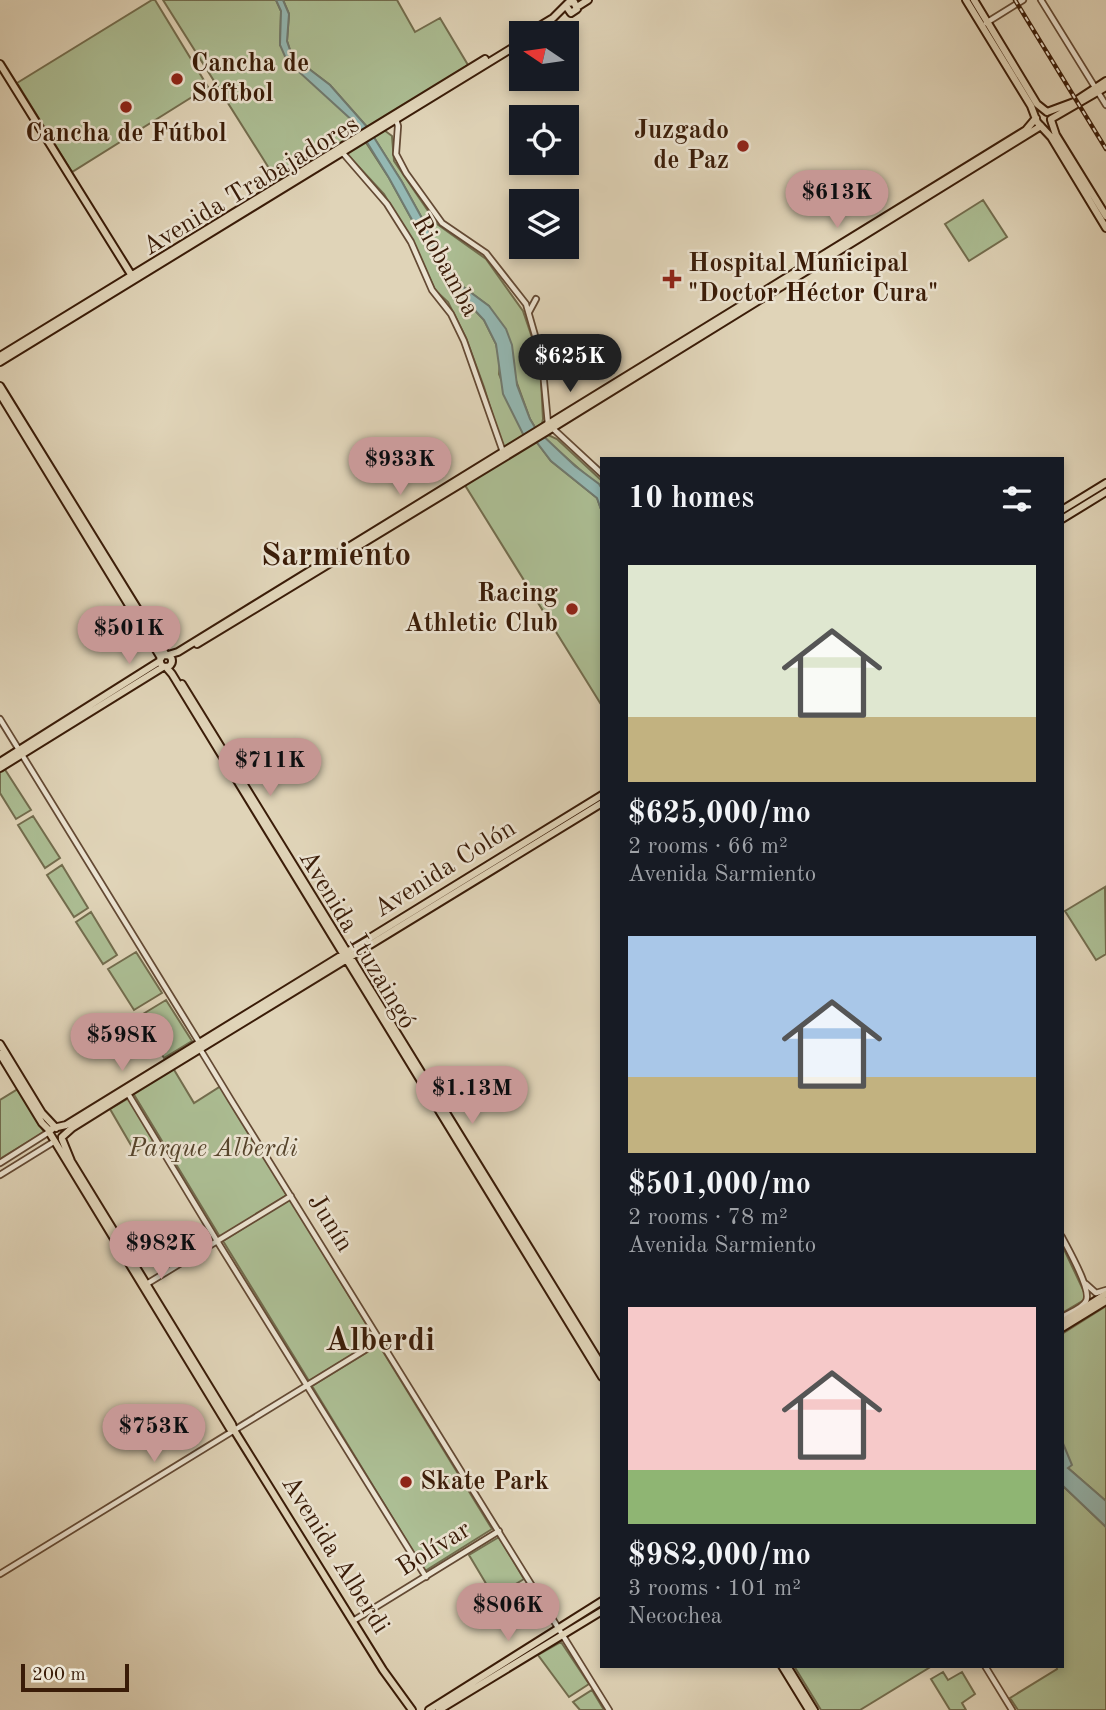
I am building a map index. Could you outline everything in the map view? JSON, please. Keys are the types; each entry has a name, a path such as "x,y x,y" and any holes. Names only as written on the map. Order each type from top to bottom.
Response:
{"main road":[{"path":"548,21 571,3 588,0"},
{"path":"967,0 1037,104 1047,112 1056,135 1104,218 1106,228"},
{"path":"974,0 984,24 1036,118 1104,218"},
{"path":"556,21 575,12 571,3"},
{"name":"Avenida Trabajadores","path":"0,356 509,48"},
{"path":"0,64 132,277"},
{"path":"0,768 166,661 1051,120 1097,90 1106,81"},
{"path":"547,428 1026,130 1036,118 1106,87"},
{"name":"Avenida Trabajadores","path":"0,362 132,277"},
{"name":"Avenida Ituzaingó","path":"0,386 166,661"},
{"name":"Avenida Ituzaingó","path":"0,394 600,1363"},
{"path":"1064,509 1106,483"},
{"path":"1064,518 1106,492"},
{"path":"0,762 21,752"},
{"name":"Avenida Colón","path":"53,1130 66,1125 199,1046 600,796"},
{"name":"Avenida Colón","path":"347,955 600,804"},
{"name":"Avenida Ituzaingó","path":"347,955 600,1374"},
{"path":"0,1044 53,1130"},
{"path":"0,1054 42,1124 53,1130"},
{"name":"Avenida Colón","path":"59,1140 126,1090"},
{"name":"Avenida Alberdi","path":"53,1130 59,1140 59,1150 233,1424 234,1430 409,1710"},
{"path":"1064,1319 1106,1292"},
{"path":"1064,1327 1106,1301"},
{"path":"429,1710 600,1602"},
{"path":"439,1710 600,1612"},
{"path":"783,1668 809,1710"},
{"path":"788,1668 814,1710"}],"street":[{"path":"984,24 1023,0"},
{"path":"1041,0 1106,104"},
{"path":"395,118 398,158 438,218 486,253 521,298 529,313 542,359 547,428 600,472"},
{"path":"381,127 393,130 396,139"},
{"name":"Riobamba","path":"340,151 387,204 411,242 432,290 450,314 464,341 507,452"},
{"path":"521,298 536,299 529,313"},
{"name":"Junín","path":"0,719 468,1485 609,1710"},
{"path":"126,1090 216,1241 426,1577"},
{"name":"Avenida Colón","path":"0,1163 53,1130"},
{"name":"Avenida Colón","path":"0,1175 59,1140"},
{"path":"145,1285 291,1196"},
{"path":"1064,1241 1085,1283 1087,1297 1085,1302 1064,1318"},
{"path":"1085,1283 1096,1293 1106,1292"},
{"path":"0,1574 381,1340"},
{"name":"Bolívar","path":"353,1621 499,1531"},
{"path":"986,1668 1012,1710"}],"green space":[{"path":"155,0 208,87 72,172 17,83"},
{"path":"163,0 276,0 281,11 280,45 355,123 360,132 277,181"},
{"path":"283,0 397,0 415,32 440,18 468,65 368,128 330,85 292,56 287,41 289,14"},
{"path":"384,130 392,136 394,161 437,224 486,259 523,311 540,361 543,419 536,429 489,306 462,286 445,260 373,136"},
{"path":"365,141 389,178 443,276 484,320 496,344 500,361 499,374 524,436 506,447 502,446 466,338 448,302 435,290 415,246 384,194 347,154"},
{"path":"983,200 1007,237 969,261 945,224"},
{"path":"546,434 557,439 600,479 600,487 545,439 543,436"},
{"name":"Racing Athletic Club","path":"535,440 551,461 597,498 600,506 600,703 463,482"},
{"path":"4,768 31,810 16,819 0,793 0,770"},
{"path":"33,816 60,858 45,868 18,825"},
{"path":"62,865 88,908 74,917 47,875"},
{"path":"1105,887 1106,954 1096,960 1065,911"},
{"path":"91,912 117,955 103,964 76,922"},
{"path":"136,952 162,993 134,1010 108,969"},
{"path":"166,1000 192,1041 164,1058 138,1017"},
{"name":"Parque Alberdi","path":"173,1068 194,1103 221,1086 287,1195 220,1237 133,1093"},
{"path":"18,1089 44,1132 0,1159 0,1100"},
{"path":"129,1098 154,1140 135,1152 110,1109"},
{"path":"290,1199 376,1340 309,1381 223,1241"},
{"path":"1064,1249 1086,1296 1064,1312"},
{"path":"1106,1306 1106,1501 1064,1462 1064,1333"},
{"path":"379,1345 492,1529 425,1571 312,1386"},
{"path":"1064,1487 1106,1527 1106,1710 1018,1710 1010,1698 1057,1669 1064,1668"},
{"path":"499,1537 524,1579 494,1597 469,1555"},
{"path":"561,1642 589,1684 569,1697 538,1655"},
{"path":"795,1668 929,1668 860,1710 821,1710"},
{"path":"943,1672 948,1680 962,1672 975,1694 962,1703 966,1710 950,1710 931,1679"},
{"path":"592,1690 604,1710 580,1710 573,1702"}],"water":[{"path":"276,0 283,0 289,14 287,41 292,56 330,85 368,128 462,286 489,306 506,329 512,345 517,385 530,419 536,429 575,466 599,484 600,506 597,498 551,461 535,440 524,436 503,394 496,344 484,320 443,276 355,123 287,61 280,45 281,11"},
{"path":"1064,1446 1072,1465 1068,1468 1106,1501 1106,1527 1064,1487"}],"railway":[{"path":"1015,0 1106,149"}],"place":[{"name":"Cancha de Sóftbol","path":"177,79"},
{"name":"Cancha de Fútbol","path":"126,107"},
{"name":"Juzgado de Paz","path":"743,146"},
{"name":"Hospital Municipal \"Doctor Héctor Cura\"","path":"672,279"},
{"name":"Racing Athletic Club","path":"572,609"},
{"name":"Skate Park","path":"406,1482"}],"district":[{"name":"Sarmiento","path":"336,556"},
{"name":"Alberdi","path":"380,1341"}]}
